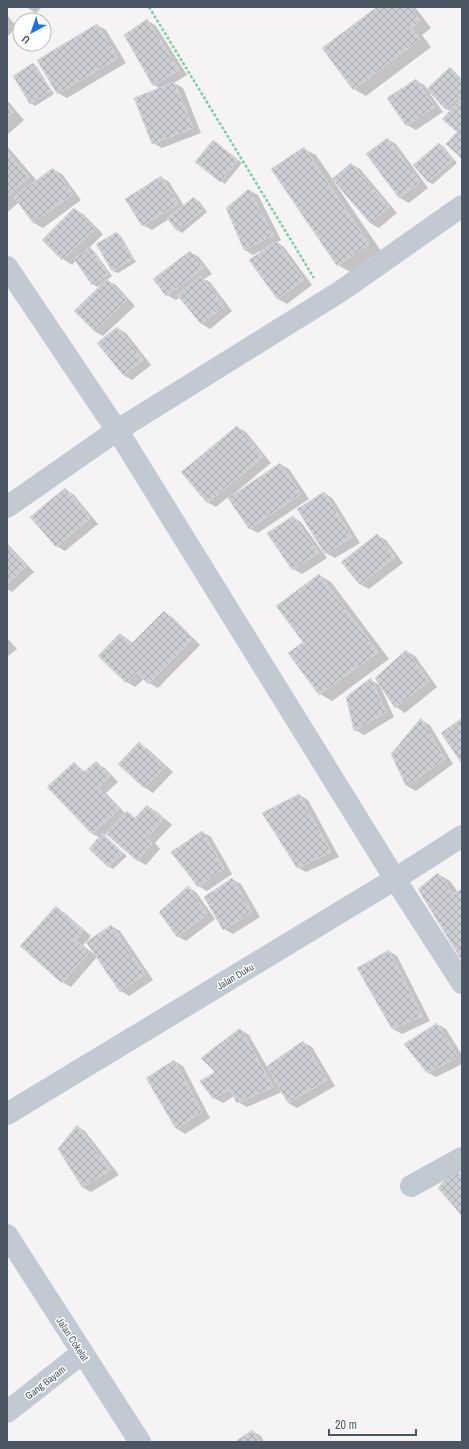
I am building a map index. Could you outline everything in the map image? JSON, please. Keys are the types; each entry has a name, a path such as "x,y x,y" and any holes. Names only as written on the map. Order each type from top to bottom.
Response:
{"street":[{"path":"7,507 116,430 327,299 462,206"},
{"path":"7,267 116,430 395,879 462,983"},
{"name":"Jalan Duku","path":"7,1114 395,879 462,836"},
{"path":"411,1186 462,1158"},
{"name":"Jalan Cokelat","path":"7,1235 140,1442"},
{"name":"Gang Bayam","path":"7,1412 82,1353"}],"path":[{"path":"149,7 327,299"}],"building":[{"path":"377,7 410,7 420,21 411,28 420,39 353,90 322,48"},
{"path":"147,19 179,70 153,86 124,35"},
{"path":"97,24 118,58 57,94 37,60"},
{"path":"33,63 51,91 30,104 13,76"},
{"path":"450,67 462,80 462,94 445,109 427,89"},
{"path":"416,79 435,107 406,126 387,98"},
{"path":"174,82 193,128 152,144 134,98"},
{"path":"460,100 462,101 462,159 446,144 457,132 442,119"},
{"path":"7,105 13,112 7,117"},
{"path":"387,138 420,182 399,198 366,154"},
{"path":"213,140 238,160 220,182 195,162"},
{"path":"439,143 453,160 428,182 413,165"},
{"path":"304,147 369,244 337,266 271,169"},
{"path":"7,152 29,177 7,196"},
{"path":"351,163 389,207 370,223 332,179"},
{"path":"53,168 73,194 33,223 14,197"},
{"path":"161,176 178,204 142,226 125,199"},
{"path":"249,189 273,235 244,250 226,208"},
{"path":"194,197 203,210 177,231 167,218"},
{"path":"74,208 95,229 62,260 42,240"},
{"path":"117,232 133,259 112,271 96,244"},
{"path":"276,241 304,280 277,299 249,260"},
{"path":"90,247 108,274 92,285 74,259"},
{"path":"190,251 204,268 166,296 153,279"},
{"path":"201,276 224,306 201,324 177,295"},
{"path":"107,279 127,300 94,331 74,311"},
{"path":"117,327 143,360 123,375 97,343"},
{"path":"237,426 263,457 207,503 181,472"},
{"path":"280,463 301,494 249,529 228,498"},
{"path":"65,488 90,518 56,547 30,517"},
{"path":"324,492 352,537 325,554 297,509"},
{"path":"293,516 319,553 292,570 267,533"},
{"path":"377,534 395,557 360,585 341,562"},
{"path":"7,545 26,566 7,584"},
{"path":"319,574 378,652 319,695 288,653 303,642 276,606"},
{"path":"164,611 192,639 148,684 137,672 126,683 98,656 120,633 131,644"},
{"path":"406,650 429,681 395,708 375,678"},
{"path":"371,678 386,712 354,731 346,697"},
{"path":"421,718 445,759 406,786 391,754"},
{"path":"462,718 462,764 441,733"},
{"path":"139,742 165,767 144,788 118,764"},
{"path":"96,761 110,776 98,788 119,809 92,834 47,787 74,762 84,772"},
{"path":"299,794 331,852 297,868 262,813"},
{"path":"147,805 163,819 147,838 152,843 137,861 106,834 127,811 135,818"},
{"path":"202,831 224,868 198,887 171,852"},
{"path":"102,833 123,853 108,867 89,849"},
{"path":"438,873 453,894 462,889 462,961 418,889"},
{"path":"232,878 252,912 223,930 204,897"},
{"path":"188,886 207,914 177,937 159,912"},
{"path":"56,906 83,931 75,940 89,952 62,983 20,946"},
{"path":"111,925 145,974 120,992 86,942"},
{"path":"389,950 422,1016 392,1029 357,968"},
{"path":"437,1023 458,1057 427,1073 404,1044"},
{"path":"240,1028 273,1087 237,1103 229,1089 213,1099 200,1081 215,1072 201,1058"},
{"path":"303,1041 327,1080 288,1103 267,1066"},
{"path":"174,1060 202,1112 176,1129 146,1078"},
{"path":"77,1125 111,1170 82,1187 58,1149"},
{"path":"455,1168 462,1176 462,1216 438,1188"},
{"path":"252,1430 260,1442 235,1442"}]}
